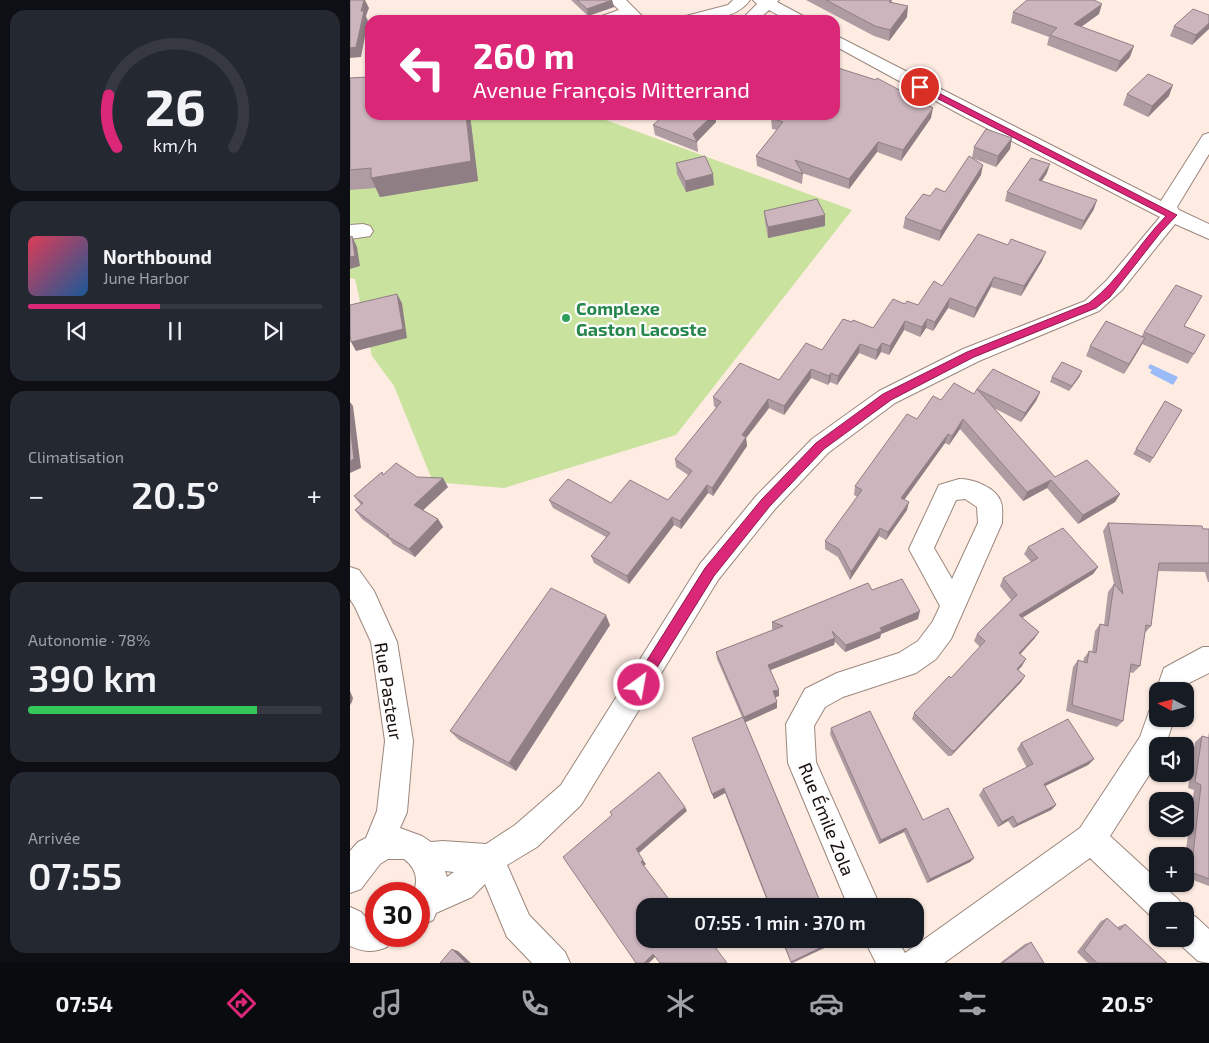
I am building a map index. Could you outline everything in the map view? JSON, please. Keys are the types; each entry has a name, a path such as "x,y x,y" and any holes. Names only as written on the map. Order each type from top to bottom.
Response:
{"street":[{"path":"617,0 632,15"},
{"path":"753,15 767,1 791,15"},
{"path":"704,15 738,4 747,15"},
{"path":"840,43 962,109 1209,232"},
{"path":"1172,215 1167,207 1209,139"},
{"path":"430,903 461,886 489,859 526,836 571,795 710,572 766,502 820,446 887,397 971,355 1092,306 1107,295 1172,215"},
{"name":"Rue Pasteur","path":"350,578 365,599 384,642 399,741 392,812 376,850"},
{"name":"Rue Émile Zola","path":"861,898 802,763 800,724 815,698 837,686 906,664 927,650 942,630 953,605"},
{"path":"1173,682 1174,677 1203,660 1209,660"},
{"path":"917,963 1091,839 1152,744 1157,728"},
{"name":"Rue Pasteur","path":"392,812 433,878 430,887"},
{"path":"1091,839 1158,902"},
{"path":"350,878 368,854 391,843 416,851 443,856 489,859"},
{"path":"489,859 518,926 554,963"},
{"path":"1194,936 1209,950"},
{"path":"885,948 893,963"}],"green space":[{"name":"Complexe Gaston Lacoste","path":"350,93 365,110 365,120 606,120 852,210 676,435 504,488 433,482 394,386 372,356 355,279 350,278"}],"water":[{"path":"1150,364 1178,377 1173,385 1150,373 1152,370 1148,368"}],"building":[{"path":"350,0 364,0 361,11 364,11 356,47 350,48"},
{"path":"577,0 612,0 587,9"},
{"path":"826,0 891,0 889,2 908,6 890,30 875,26"},
{"path":"1027,0 1094,0 1102,4 1074,24 1134,46 1120,61 1050,35 1057,28 1013,12"},
{"path":"1193,9 1209,15 1209,23 1196,35 1174,26"},
{"path":"840,69 876,80 877,78 933,108 903,150 878,142 849,179 795,160 803,174 756,156 783,122 777,120 840,120"},
{"path":"1148,74 1173,85 1152,106 1127,94"},
{"path":"365,77 365,120 467,120 471,161 371,178 371,168 350,170 350,78"},
{"path":"658,120 708,120 693,134 697,142 653,125"},
{"path":"986,129 1012,138 998,156 974,147"},
{"path":"705,156 713,174 685,181 676,163"},
{"path":"969,156 983,165 941,231 905,218 923,194 930,196 936,188 945,192"},
{"path":"1031,158 1050,164 1039,180 1097,200 1084,221 1007,192"},
{"path":"817,199 825,215 768,227 764,211"},
{"path":"978,234 1008,245 1011,239 1046,252 1024,286 994,277 976,308 950,298 935,322 927,319 922,327 905,321 890,346 882,343 877,350 860,344 838,376 831,373 829,376 811,369 784,406 768,399 742,435 746,437 712,488 707,485 680,521 672,517 627,576 591,556 610,533 549,500 568,479 611,503 630,480 668,500 692,471 675,459 721,402 713,397 740,363 779,380 806,343 822,350 843,319 852,322 853,320 873,328 893,299 905,304 907,301 918,305 934,281 942,286"},
{"path":"352,236 355,256 350,257 350,237"},
{"path":"1176,285 1202,296 1184,326 1205,335 1194,354 1144,332"},
{"path":"397,294 403,329 351,342 350,305"},
{"path":"1106,321 1145,338 1129,364 1090,346"},
{"path":"1062,362 1082,371 1072,386 1052,377"},
{"path":"993,369 1040,392 1025,413 977,389"},
{"path":"954,383 974,394 977,389 1055,477 1087,460 1120,494 1083,515 1051,480 1027,492 963,419 952,436 948,434 901,498 909,502 888,532 880,528 851,572 839,549 825,541 862,490 855,486 907,414 917,419 933,396 941,400"},
{"path":"1165,401 1182,410 1153,458 1136,449"},
{"path":"350,425 354,459 350,461"},
{"path":"396,463 417,477 443,478 414,505 438,519 409,549 387,536 389,535 355,510 363,503 354,496 382,472 383,475"},
{"path":"1108,523 1202,526 1203,529 1209,529 1209,563 1159,563 1151,626 1146,625 1140,666 1131,664 1123,721 1072,705 1078,660 1087,663 1089,651 1096,653 1100,624 1108,626 1114,584 1123,594"},
{"path":"1063,528 1098,567 1019,615 1039,632 1019,653 1026,659 1017,669 1025,676 954,751 951,750 914,713 949,676 951,678 985,641 977,634 1017,595 1003,578 1038,558 1028,547"},
{"path":"902,579 920,611 880,628 882,631 846,645 832,631 835,638 768,665 779,690 773,691 777,702 744,717 716,652 783,626 772,622 868,583 872,590"},
{"path":"551,588 606,615 509,763 450,731"},
{"path":"870,711 923,820 948,808 974,858 930,879 906,828 881,840 831,728"},
{"path":"743,717 819,898 767,898 724,788 712,794 692,738"},
{"path":"1068,719 1094,759 1044,784 1056,805 1017,824 1013,816 1002,822 983,789 1033,764 1021,743"},
{"path":"1202,736 1209,738 1209,879 1194,873 1194,847 1201,785 1195,782"},
{"path":"659,772 685,807 636,849 643,860 641,862 668,898 636,898 636,948 716,948 727,963 660,963 653,954 644,963 636,963 563,857 612,815 610,812"},
{"path":"1107,918 1120,930 1125,924 1167,963 1097,963 1084,950"},
{"path":"1031,942 1044,963 1002,963"},
{"path":"786,948 820,948 791,962"},
{"path":"452,949 466,963 440,963"}],"place":[{"name":"Complexe Gaston Lacoste","path":"566,318"}],"route":[{"path":"639,685 710,572 766,502 820,446 887,397 971,355 1092,306 1107,295 1172,215 920,87"}]}
